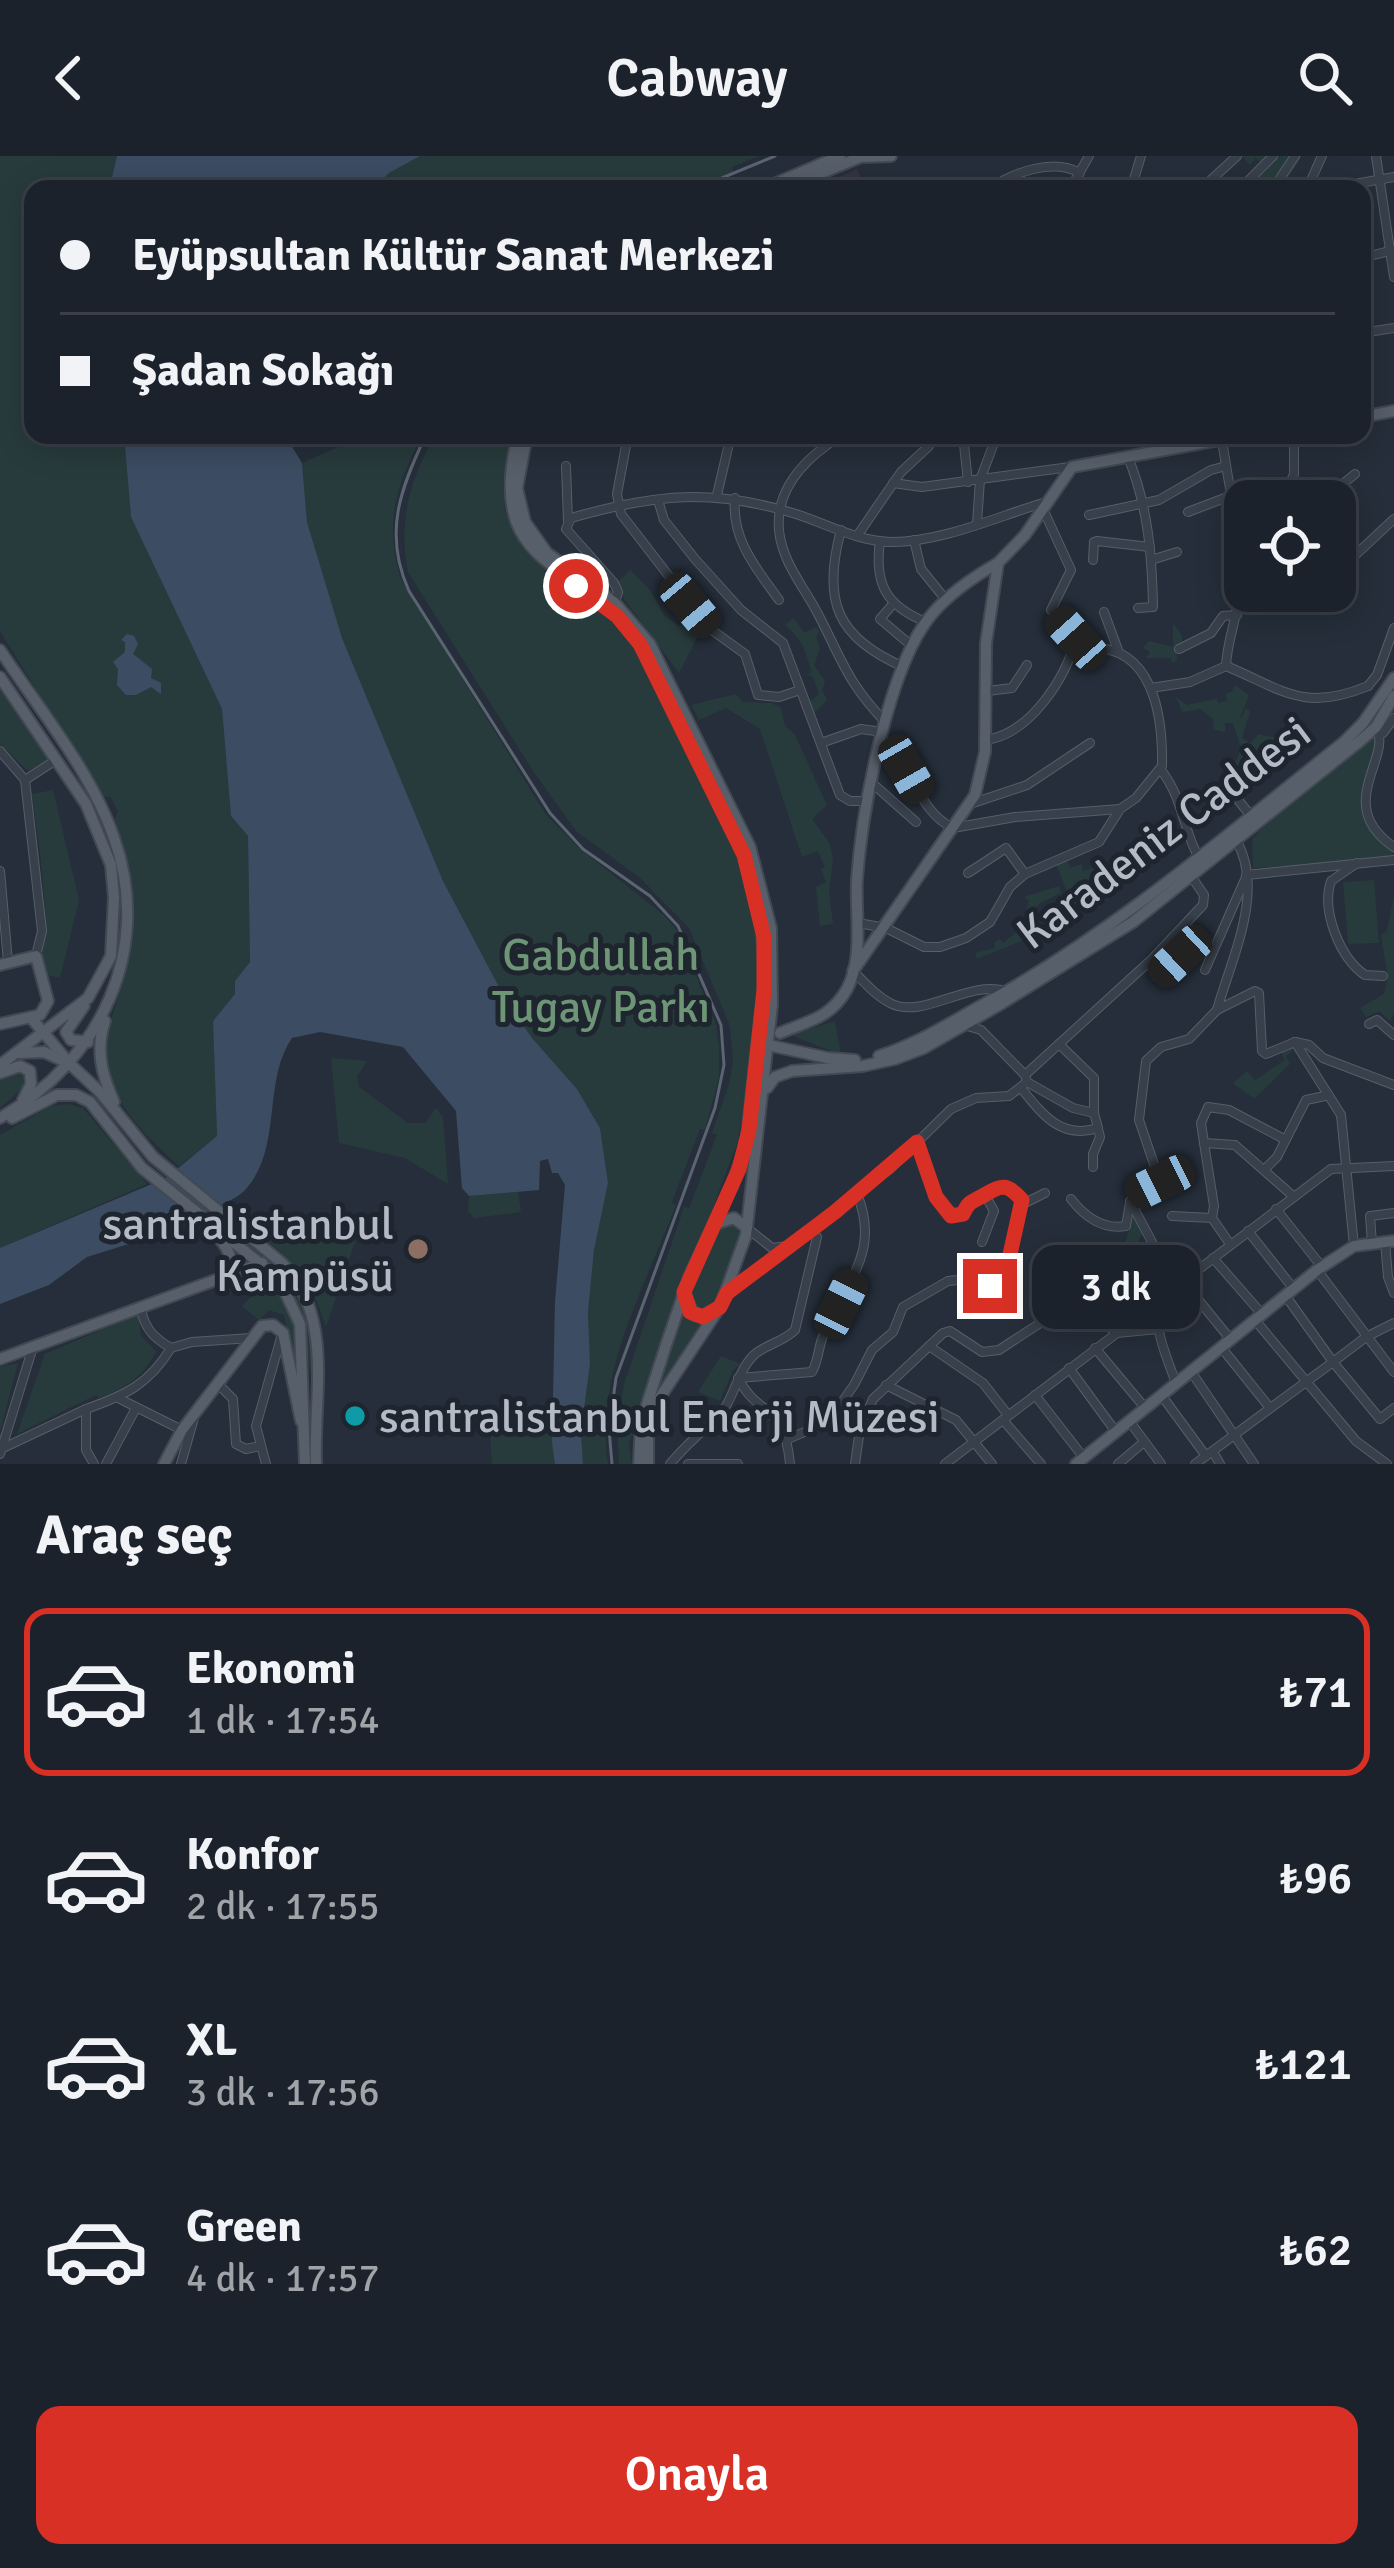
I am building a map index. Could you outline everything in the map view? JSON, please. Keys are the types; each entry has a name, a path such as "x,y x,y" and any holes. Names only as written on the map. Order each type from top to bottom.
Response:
{"main road":[{"path":"782,180 840,156"},
{"path":"804,180 861,156 875,160 891,156"},
{"path":"520,444 508,491 516,524 543,560 610,610 634,635 744,855 764,937 763,1096 747,1228 720,1307 656,1405 648,1464"},
{"path":"521,444 517,488 525,522 556,560 616,603 643,633 756,864 772,938 770,1023 746,1145 684,1292 641,1423 639,1464"},
{"path":"780,1033 823,1017 850,985 860,845 868,800 904,667 926,622 1025,535 1072,467 1188,444"},
{"path":"853,971 980,783 986,740 986,643 998,563"},
{"path":"0,650 86,783 114,836 122,866 128,934 101,1030 100,1052 116,1111"},
{"path":"0,677 86,804 112,866 112,947 105,970 66,1032 74,1042 88,1042"},
{"path":"1380,730 1394,678"},
{"name":"Karadeniz Caddesi","path":"798,1070 886,1061 924,1048 1133,922 1191,876 1251,816 1355,732 1388,695"},
{"name":"Karadeniz Caddesi","path":"764,1047 844,1060 881,1056 921,1040 1007,992 1126,915 1380,730"},
{"path":"0,1024 32,1019 48,1008 36,956 4,963"},
{"path":"0,1069 88,998"},
{"path":"4,1117 70,1064 111,1001"},
{"path":"32,1019 140,1143 282,1262 306,1298 318,1349 305,1464"},
{"path":"14,1023 25,1037 19,1052"},
{"path":"763,1096 775,1077 798,1070 789,1060 800,1050 770,1023"},
{"path":"19,1052 38,1051 70,1064"},
{"path":"0,1069 20,1066 31,1075 27,1094 4,1117"},
{"path":"4,1117 57,1095 76,1095 94,1106 149,1174 262,1263 284,1286 300,1324 316,1464"},
{"path":"712,1227 730,1217 747,1228"},
{"path":"206,1222 230,1253 229,1269 221,1276"},
{"path":"1080,1461 1320,1269 1354,1246 1384,1242"},
{"path":"0,1359 262,1263"},
{"path":"684,1292 694,1315 706,1317 720,1307"},
{"path":"164,1464 182,1430 262,1326 273,1325 283,1333 296,1411 309,1423"}],"street":[{"path":"1076,180 1089,156"},
{"path":"1212,180 1238,156"},
{"path":"1249,180 1273,156"},
{"path":"1376,156 1394,278"},
{"path":"1002,180 1051,166 1065,165 1080,173"},
{"path":"1371,181 1394,177"},
{"path":"626,444 618,505 631,530 710,628 746,654 758,695 779,697 800,690"},
{"path":"717,495 729,444"},
{"path":"829,444 800,464 779,509 787,560 852,686 934,816 953,828 1015,817 1120,809"},
{"path":"857,536 919,444"},
{"path":"964,444 968,482"},
{"path":"977,523 980,480 994,444"},
{"path":"1221,444 1228,480"},
{"path":"1291,480 1294,444"},
{"path":"1128,457 1145,505 1150,548 1153,607 1138,608"},
{"path":"566,466 568,532 614,584 616,603"},
{"path":"1089,515 1145,505 1226,466"},
{"path":"893,483 922,487 1072,467"},
{"path":"1348,480 1355,474"},
{"path":"568,520 618,505 717,495 779,509 880,542 914,539 1044,504 1072,570 1051,610 1088,648 1118,650"},
{"path":"735,498 739,539 779,600"},
{"path":"1188,512 1224,498"},
{"path":"658,500 669,527 695,559 733,602 783,644 840,795 850,801 868,800"},
{"path":"1356,554 1394,519"},
{"path":"841,530 832,576 839,614 856,640 904,667"},
{"path":"914,539 921,569 946,600"},
{"path":"1093,560 1097,541 1150,548"},
{"path":"880,542 877,578 893,604 926,622"},
{"path":"1150,560 1177,551"},
{"path":"893,604 880,619 913,647"},
{"path":"1104,612 1118,650 1138,665 1151,688 1160,722 1161,770 1179,796 1199,859"},
{"path":"1226,666 1237,612"},
{"path":"1179,649 1211,633 1223,616 1237,615"},
{"path":"1226,666 1268,688 1302,697 1327,697 1368,686 1377,675 1394,628"},
{"path":"986,740 1008,734 1045,698 1070,658 1076,638"},
{"path":"987,692 1012,688 1027,665"},
{"path":"1151,688 1190,682 1226,666"},
{"path":"1368,686 1388,695"},
{"path":"1394,718 1380,730 1387,748 1368,810 1379,837 1394,847"},
{"path":"820,743 861,729 884,732"},
{"path":"968,805 1027,784 1090,743"},
{"path":"0,751 26,780 42,931 36,956"},
{"path":"26,780 57,759"},
{"path":"856,923 886,928 924,947 966,938 990,922 1010,887 1025,874 1092,848 1120,809 1136,799 1161,770"},
{"path":"1228,774 1226,785 1251,816"},
{"path":"872,782 916,822"},
{"path":"1217,1010 1245,913 1246,875 1233,837"},
{"path":"968,873 1006,848 1025,874"},
{"path":"1246,875 1394,860"},
{"path":"1357,863 1331,881 1328,898 1346,957 1365,975 1383,976"},
{"path":"0,872 4,963"},
{"path":"1205,970 1246,875"},
{"path":"727,1293 857,1194 951,1109 967,1100 1009,1096 1025,1082 1172,939 1205,900 1191,876"},
{"path":"1157,977 1182,951 1172,939"},
{"path":"853,971 884,999 901,1007 990,987 1007,992"},
{"path":"1071,1199 1094,1220 1126,1226 1130,1201 1160,1182 1139,1120 1146,1061 1161,1047 1189,1039 1217,1010 1255,991 1266,1054 1295,1042 1309,1045 1323,1058 1394,1084"},
{"path":"981,1030 982,1014"},
{"path":"1369,1024 1375,1019 1394,1035"},
{"path":"964,1025 981,1030 1025,1082 1050,1122 1073,1131 1098,1128"},
{"path":"1295,1042 1343,1124 1354,1246"},
{"path":"1059,1044 1094,1078 1100,1137 1094,1167"},
{"path":"1025,1082 1072,1108 1094,1113"},
{"path":"1265,1168 1277,1157 1306,1100 1326,1096"},
{"path":"1230,1244 1212,1218 1201,1123 1208,1107 1229,1110 1284,1139"},
{"path":"788,1439 828,1422 872,1350 893,1332 903,1307 948,1282 968,1279 990,1286 1009,1259 1023,1204 1016,1192 1002,1184 969,1201 959,1216 947,1214 926,1175 917,1142"},
{"path":"1204,1143 1235,1145 1293,1196"},
{"path":"1160,1302 1331,1169 1394,1166"},
{"path":"1023,1204 1045,1193"},
{"path":"738,1378 812,1372 824,1333 864,1249 867,1219 857,1194"},
{"path":"982,1242 994,1210 985,1195"},
{"path":"1130,1201 1152,1242 1160,1302 1158,1329 1176,1385"},
{"path":"1276,1209 1394,1372"},
{"path":"1394,1213 1370,1216 1384,1242 1394,1293"},
{"path":"1172,1216 1212,1218"},
{"path":"747,1228 772,1248 789,1245"},
{"path":"670,1464 705,1424 718,1417 756,1352 795,1330 817,1238 812,1229"},
{"path":"1248,1231 1358,1396 1380,1419 1394,1408"},
{"path":"1213,1258 1303,1382 1364,1450 1387,1464"},
{"path":"1183,1281 1270,1408"},
{"path":"855,1464 860,1430 874,1400 914,1365 935,1337 950,1331 982,1352 999,1350 1074,1301 1117,1333"},
{"path":"140,1305 145,1325 171,1348"},
{"path":"1196,1464 1366,1337 1394,1323"},
{"path":"945,1464 1117,1333 1158,1329"},
{"path":"266,1464 256,1426 283,1333"},
{"path":"1,1452 154,1375 171,1348 253,1338"},
{"path":"929,1346 983,1383 1041,1464"},
{"path":"1095,1348 1146,1409"},
{"path":"1,1452 32,1350"},
{"path":"1069,1368 1115,1432"},
{"path":"1192,1373 1254,1464"},
{"path":"738,1378 745,1391 776,1416 788,1439 790,1464"},
{"path":"219,1385 233,1399 240,1464"},
{"path":"886,1385 950,1415 992,1464"},
{"path":"1035,1395 1080,1461"},
{"path":"1162,1396 1220,1464"},
{"path":"118,1397 182,1430"},
{"path":"86,1409 86,1450 99,1464 136,1408"},
{"path":"181,1464 195,1417"},
{"path":"1130,1422 1161,1464"},
{"path":"1122,1463 1144,1442"},
{"path":"238,1447 260,1446"},
{"path":"680,1453 688,1464 738,1464"}],"shaded area":[{"path":"857,169 862,180 832,180"}],"green space":[{"path":"0,156 117,156 111,180 24,180 24,444 125,444 131,517 222,709 231,816 248,836 250,962 236,981 235,994 213,1021 217,1136 179,1166 125,1109 108,1074 107,1035 134,922 115,819 118,812 111,797 102,796 0,631"},
{"path":"420,156 759,156 712,180 382,180"},
{"path":"1242,156 1302,156 1287,180 1243,180 1261,163 1256,158 1250,165"},
{"name":"Gabdullah Tugay Parkı","path":"345,444 418,444 395,504 393,539 400,577 546,815 679,933 716,1025 719,1077 705,1130 700,1129 615,1364 608,1397 608,1464 583,1464 581,1432 590,1364 588,1312 594,1250 608,1183 600,1128 577,1089 506,1000 443,881 342,638 307,522 302,463"},
{"path":"431,444 509,444 505,511 517,538 539,564 628,634 659,686 737,847 755,906 760,1005 738,1141 640,1402 629,1445 632,1464 619,1464 617,1423 624,1384 684,1207 689,1208 717,1135 712,1133 733,1061 730,1026 689,928 639,877 576,831 408,572 404,535 419,468"},
{"path":"630,570 650,590 664,615 679,626 693,618 702,628 679,673 624,599 618,582"},
{"path":"794,618 804,633 816,627 819,631 814,665 825,681 822,690 827,700 814,713 809,702 819,694 813,677 807,674 812,672 800,642 785,625"},
{"path":"1173,623 1182,635 1177,660 1146,658 1150,652 1143,648 1149,641 1173,647"},
{"path":"1235,685 1249,695 1238,723 1246,708 1250,712 1242,738 1250,743 1259,734 1277,738 1229,780 1241,748 1233,723 1225,723 1225,732 1214,730 1213,719 1200,709 1182,712 1176,697 1187,705 1217,699 1218,703 1227,701 1225,694"},
{"path":"0,689 50,759 28,771 0,744"},
{"path":"736,694 742,702 781,708 785,726 795,735 827,805 812,819 830,844 833,924 820,926 816,887 826,882 821,869 825,867 818,851 802,857 760,729 726,708 699,720 691,705"},
{"path":"1377,732 1383,741 1366,815 1370,828 1394,855 1253,868 1252,840 1259,831"},
{"path":"53,790 79,900 60,978 45,974 43,966 44,894 32,794"},
{"path":"1067,860 1070,868 1081,864 1083,871 1098,867 1111,874 1099,882 1101,890 1114,888 1116,895 1098,904 1094,896 1072,905 1056,864"},
{"path":"1374,880 1379,943 1348,944 1343,882"},
{"path":"1059,886 1061,893 1040,903 1028,917 1036,922 1056,907 1056,915 1021,941 977,959 975,953 995,948 994,943 1000,939 1003,943 1028,923 1025,913 1029,901 1024,897"},
{"path":"1394,896 1394,1013 1390,1021 1380,1011 1366,1017 1360,1008 1384,994 1388,978 1381,935 1387,931"},
{"path":"835,1021 841,1055 791,1035"},
{"path":"1292,1046 1286,1056 1290,1064 1254,1099 1233,1083 1247,1071 1255,1080 1285,1060 1281,1052"},
{"path":"331,1058 367,1061 357,1077 359,1087 408,1123 425,1123 436,1108 443,1117 448,1184 405,1158 339,1143"},
{"path":"17,1073 24,1076 23,1088 0,1108 0,1080"},
{"path":"51,1106 83,1108 147,1184 0,1248 0,1135"},
{"path":"518,1192 521,1212 474,1218 468,1211 469,1196"},
{"path":"211,1215 273,1265 288,1281 299,1299 311,1347 311,1379 303,1319 283,1278"},
{"path":"1134,1216 1142,1234 1134,1250 1146,1257 1131,1291 1122,1293 1123,1271 1117,1267"},
{"path":"338,1223 356,1239 326,1327 300,1273 257,1232 274,1235"},
{"path":"735,1225 741,1236 717,1307 696,1310 692,1293 717,1232 722,1226"},
{"path":"260,1270 273,1279 289,1305 298,1385 284,1315 269,1310 259,1320 242,1306 260,1288 247,1275"},
{"path":"682,1313 703,1324 653,1397"},
{"path":"138,1314 141,1336 156,1351 140,1374 117,1390 99,1398 96,1395 17,1434 45,1354"},
{"path":"721,1356 741,1364 733,1370 720,1401 698,1392"},
{"path":"18,1363 2,1425 0,1431 0,1367"},
{"path":"551,1423 555,1464 492,1464 493,1429"}],"water":[{"path":"117,156 420,156 382,180 111,180"},
{"path":"125,444 290,444 302,463 307,522 342,638 443,881 506,1000 577,1089 600,1128 608,1183 588,1312 590,1364 581,1432 583,1464 555,1464 552,1443 555,1301 565,1185 558,1173 552,1173 548,1159 540,1161 539,1190 469,1196 462,1188 456,1111 403,1047 320,1032 292,1038 277,1074 265,1154 241,1194 193,1224 87,1257 49,1285 0,1304 0,1248 166,1178 217,1136 213,1021 235,994 235,981 250,962 248,836 231,816 222,709 131,517"},
{"path":"127,634 138,644 133,654 152,669 151,678 161,683 161,694 151,687 126,695 117,685 118,669 113,662 125,652 121,640"}],"tram line":[{"path":"717,180 775,156"},
{"path":"422,444 402,493 396,531 409,591 550,813 583,849 650,896 678,926 721,1025 724,1065 715,1108 616,1378 609,1429 612,1464"}],"place":[{"name":"santralistanbul Kampüsü","path":"418,1249"},
{"name":"santralistanbul Enerji Müzesi","path":"355,1416"}],"route":[{"path":"576,586 617,616 640,644 744,855 761,916 764,991 749,1130 739,1169 684,1292 690,1312 710,1316 727,1293 835,1212 917,1142 936,1197 951,1216 963,1214 969,1201 1002,1184 1022,1200 1009,1259 990,1286"}]}
